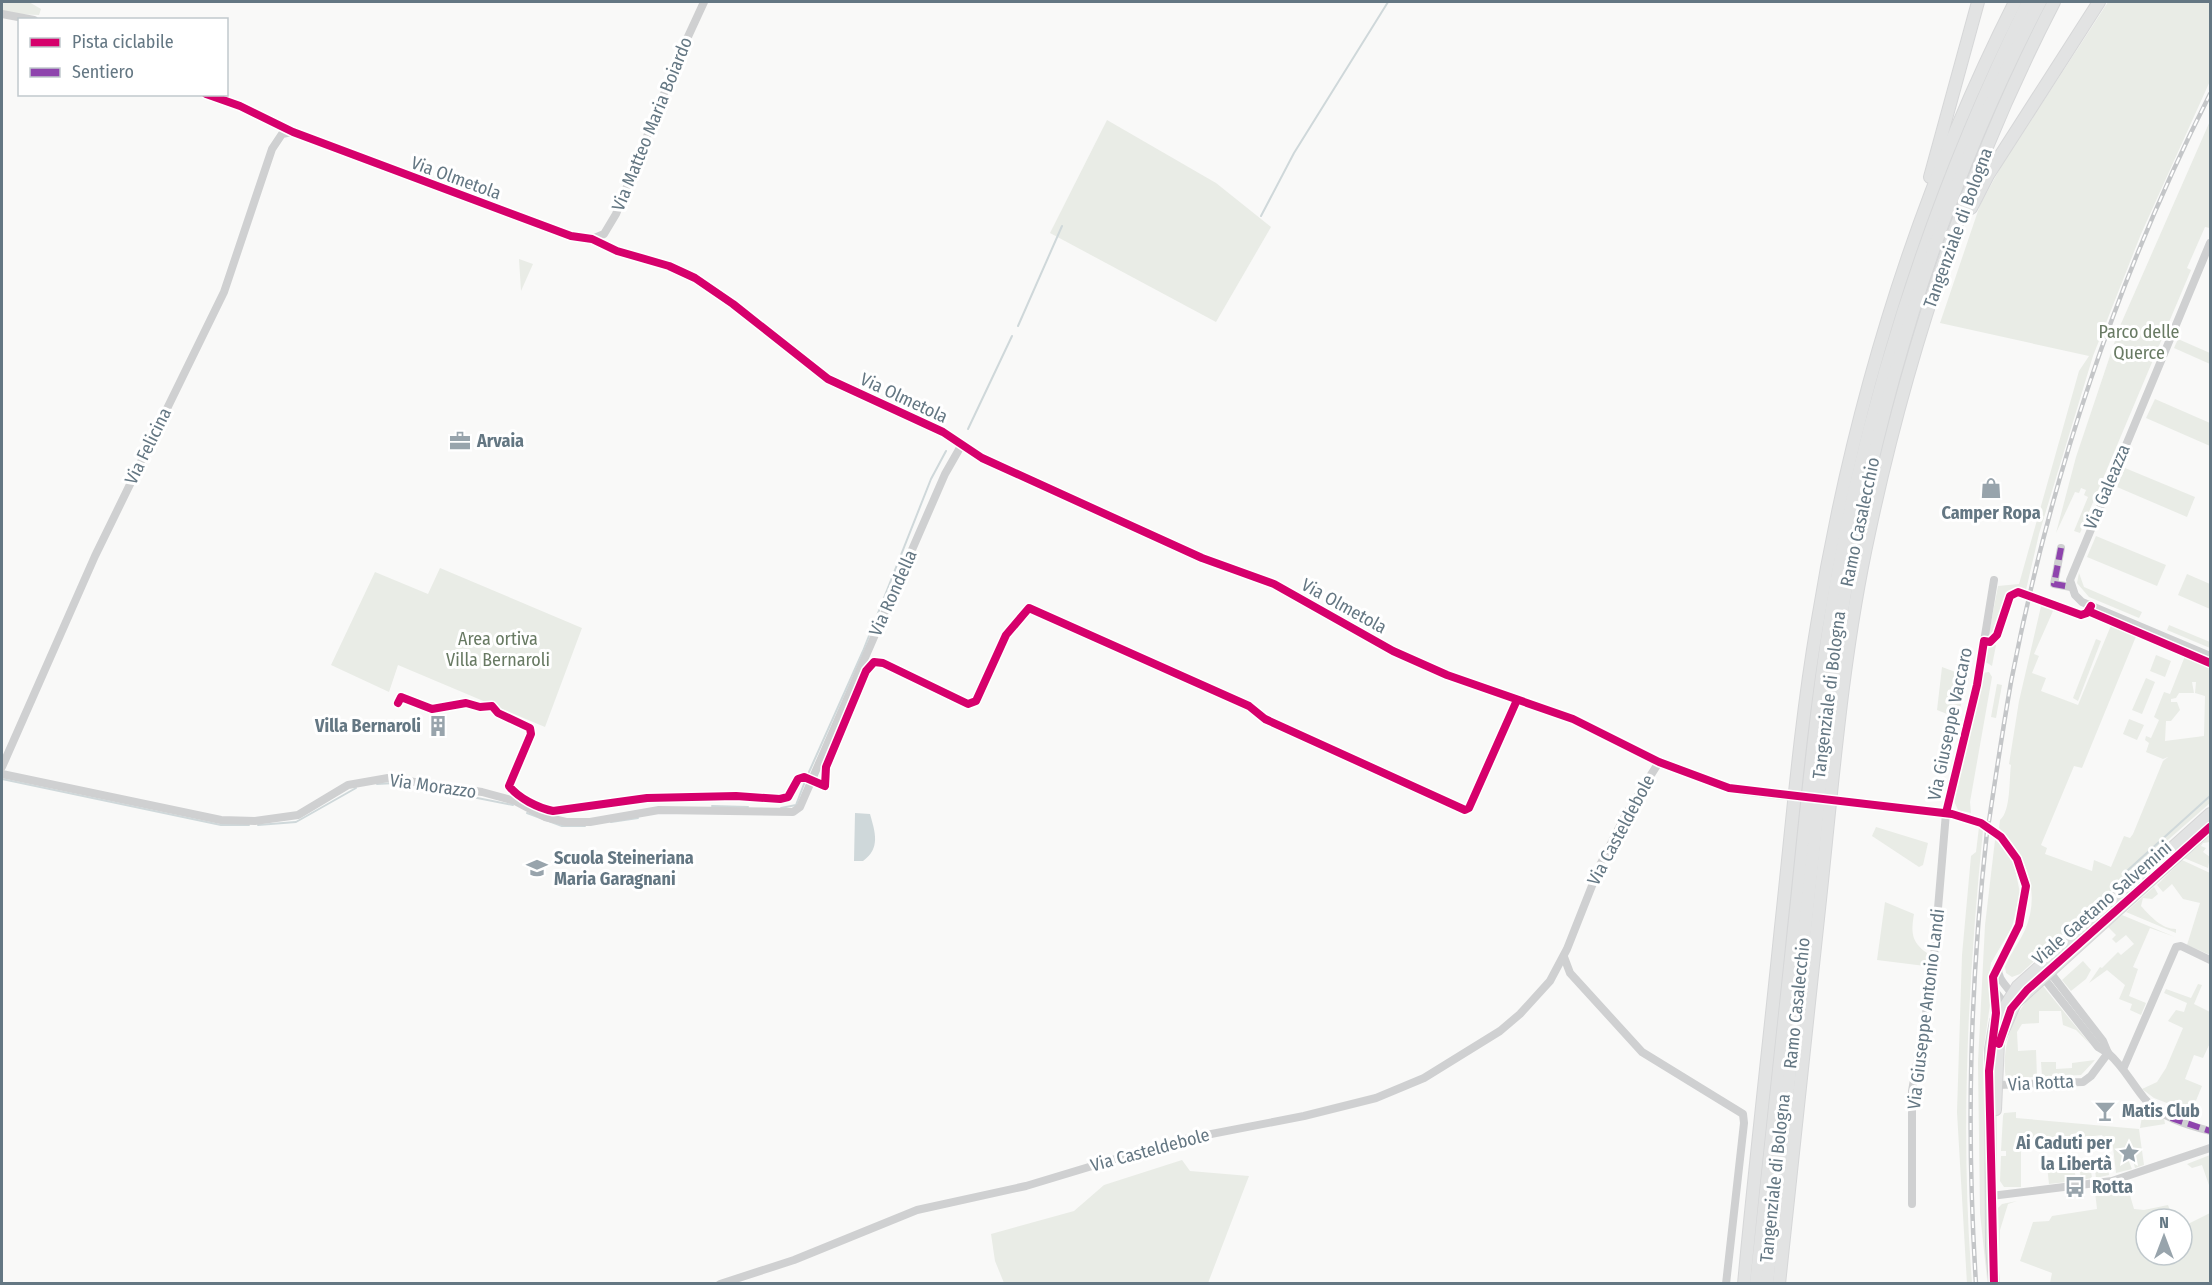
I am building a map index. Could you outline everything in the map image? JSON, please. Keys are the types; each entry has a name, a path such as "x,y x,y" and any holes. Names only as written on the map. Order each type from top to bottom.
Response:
{"highway":[{"path":"1914,238 1978,2"},
{"name":"Tangenziale di Bologna","path":"1744,1284 1797,780 1816,628 1835,526 1867,387 1914,238 1945,156 2015,2"},
{"name":"Ramo Casalecchio","path":"1756,1284 1823,667 1855,489 1890,354 1920,258 1968,134 2028,2"},
{"name":"Ramo Casalecchio","path":"1767,1284 1831,688 1850,566 1867,484 1899,362 1929,265 1978,136 2040,2"},
{"name":"Tangenziale di Bologna","path":"1779,1284 1832,785 1853,620 1884,463 1921,331 1981,162 2054,2"},
{"path":"1921,331 1976,198 2098,2"}],"main road":[{"name":"Viale Gaetano Salvemini","path":"1991,1167 2001,1035 2007,1000 2046,973 2211,813"},
{"name":"Viale Gaetano Salvemini","path":"1991,1167 1989,1056 1995,1021 2007,1000 2107,912 2211,827"},
{"path":"1991,1167 1994,1284"}],"street":[{"name":"Via Matteo Maria Boiardo","path":"592,239 604,234 615,214 680,54 704,2"},
{"path":"2,14 23,18"},
{"name":"Via Olmetola","path":"212,96 240,106 293,132 538,224 571,236 592,239 617,251 669,266 695,278 734,304 828,379 943,432 961,446 1202,558 1274,584 1392,651 1468,683 1573,719 1662,762"},
{"name":"Via Felicina","path":"2,767 95,556 224,292 272,149 282,134 293,132"},
{"name":"Via Galeazza","path":"2071,587 2070,577 2211,243"},
{"name":"Via Rondella","path":"800,807 953,458 961,446"},
{"path":"2061,548 2054,584 2071,587 2078,598 2085,603 2211,656"},
{"name":"Via Giuseppe Vaccaro","path":"1946,813 1977,685 1994,580"},
{"name":"Via Casteldebole","path":"720,1284 794,1260 917,1210 1026,1186 1174,1141 1304,1116 1405,1088 1500,1031 1520,1014 1554,975 1564,956 1600,865 1625,816 1662,762 1719,785 1776,795 1946,813 1981,823 2006,842 2017,859 2026,886 2019,925 1992,977 1994,988 2007,1000"},
{"name":"Via Morazzo","path":"2,774 221,820 279,819 298,815 348,785 388,778 409,779 493,795 515,801 545,817 566,822 590,822 659,810 793,812 800,807"},
{"name":"Via Giuseppe Antonio Landi","path":"1912,1204 1912,1091 1932,980 1946,813"},
{"path":"2124,1068 2176,947 2181,946 2211,960"},
{"path":"1564,956 1570,973 1642,1052 1743,1114 1744,1123 1726,1284"},
{"path":"1999,962 2000,981 2007,1000"},
{"path":"1554,975 1570,973"},
{"path":"2046,973 2098,1047 2124,1068 2154,1107 2180,1121 2211,1131"},
{"name":"Via Rotta","path":"1997,1085 2083,1082 2108,1053"},
{"path":"1991,1196 2112,1181 2211,1148"}],"green space":[{"path":"2,2 29,2 41,9 39,15 12,14 2,11"},
{"path":"2108,2 2210,2 2210,81 2141,234 2093,356 2039,534 2026,590 2018,587 2007,596 1995,634 1988,638 1998,586 2019,584 2079,371 2089,356 1940,323 1980,205 2002,165"},
{"path":"1107,120 1216,183 1271,227 1216,322 1050,233"},
{"name":"Parco delle Querce","path":"2210,121 2210,228 2205,227 2187,268 2191,270 2080,533 2074,531 2088,497 2084,495 2086,490 2081,488 2079,493 2075,492 2056,533 2076,457 2120,326"},
{"path":"519,259 533,264 521,291"},
{"path":"2178,339 2210,353 2210,364 2174,348"},
{"path":"2155,399 2210,423 2210,446 2146,418"},
{"path":"2125,468 2195,497 2187,517 2117,487"},
{"path":"2096,536 2166,565 2157,586 2087,557"},
{"name":"Area ortiva Villa Bernaroli","path":"440,568 582,628 545,727 398,665 389,692 331,665 375,572 428,594"},
{"path":"2079,573 2084,587 2142,612 2139,618 2089,597 2077,583"},
{"path":"2187,574 2210,584 2210,609 2178,595"},
{"path":"2042,602 2081,616 2075,618 2053,611 2034,654 2039,656 2032,673 2046,678 2041,691 2078,705 2112,623 2137,634 2082,768 2074,766 2041,845 2047,848 2045,854 2092,871 2094,860 2111,867 2124,836 2130,838 2133,834 2163,761 2168,757 2163,759 2146,752 2149,743 2145,740 2146,736 2151,738 2159,720 2154,717 2164,692 2170,694 2185,656 2210,667 2210,803 2128,875 2120,878 2122,881 2020,974 2012,977 2006,973 2005,967 2025,930 2032,902 2024,862 1999,828 2008,802 2011,765 2009,764 2019,701","holes":["2192,682 2196,682 2195,693 2205,696 2204,736 2165,741 2166,721 2171,721 2180,710 2177,702 2171,702 2171,699 2176,698 2179,693 2194,693"]},
{"path":"2169,625 2210,642 2210,648 2167,630"},
{"path":"2096,639 2101,641 2078,701 2073,698"},
{"path":"1987,644 1996,645 1992,666 1984,661"},
{"path":"2156,655 2171,661 2165,677 2150,671"},
{"path":"1942,667 1969,677 1957,718 1937,710"},
{"path":"1989,672 1992,677 1970,802 1971,813 1958,810 1954,801 1982,673"},
{"path":"2146,678 2155,682 2142,714 2132,710"},
{"path":"1997,684 2002,685 1996,718 1991,717"},
{"path":"2129,719 2144,725 2137,740 2123,734"},
{"path":"1876,827 1928,843 1923,865 1919,867 1872,836"},
{"path":"1979,827 1983,830 1973,943 1967,1056 1968,1226 1972,1283 1967,1284 1957,1112 1962,955 1971,856 1976,852"},
{"path":"2210,835 2210,842 2203,843 2201,846 2206,848 2203,852 2210,857 2208,868 2184,858"},
{"path":"1995,840 2006,849 2014,864 2020,893 2012,927 1991,963 1989,976 1990,1005 1983,1053 1987,1279 1980,1213 1978,1062 1985,925"},
{"path":"2182,860 2210,873 2210,955 2187,945 2200,903 2183,899 2172,884 2163,892 2157,885"},
{"path":"2154,887 2158,894 2152,899 2143,898 2141,906 2161,925 2176,929 2176,933 2126,912"},
{"path":"1885,902 1914,914 1913,936 1918,945 1927,953 1925,966 1877,960"},
{"path":"2122,915 2175,937 2150,928 2133,967 2138,969 2129,996 2146,1003 2141,1015 2130,1010 2132,1004 2119,999 2125,985 2107,970 2089,983 2100,967 2102,968 2118,952 2121,955 2134,944 2126,935 2116,943 2112,939 2116,935 2108,927"},
{"path":"2083,961 2091,970 2086,979 2071,991 2062,980"},
{"path":"2198,984 2202,985 2194,1004 2210,1012 2210,1043 2203,1058 2194,1055 2185,1079 2202,1086 2193,1108 2201,1114 2178,1106 2169,1110 2172,1105 2154,1098 2142,1089 2157,1082 2166,1068 2183,1028 2168,1021 2176,1010 2184,1012 2187,1003 2164,993 2166,989 2191,998"},
{"path":"2043,986 2090,1044 2076,1030 2063,1025 2061,1011 2039,1011 2039,1023 2022,1024 2017,1032 2018,1051 2036,1050 2037,1077 2006,1078 2005,1053 2012,1027 2025,1004"},
{"path":"2095,1060 2081,1075 2042,1077 2041,1062 2056,1062 2056,1069 2072,1068 2072,1063"},
{"path":"2144,1105 2164,1118 2165,1124 2140,1128"},
{"path":"2016,1112 2016,1118 2139,1129 2144,1165 2135,1168 2130,1149 2125,1152 2132,1169 2116,1173 2112,1139 2104,1139 2102,1135 2021,1145 2021,1187 2004,1187 2000,1181 2001,1156 2006,1156 2006,1151 2001,1151 2003,1116 2004,1113"},
{"path":"2210,1155 2210,1188 2202,1165 2192,1168 2187,1164"},
{"path":"1182,1160 1190,1171 1249,1176 1208,1283 1004,1283 995,1261 991,1234 1074,1211 1104,1185"},
{"path":"2108,1160 2109,1175 2096,1178 2094,1162"},
{"path":"2090,1163 2092,1178 2081,1180 2079,1164"},
{"path":"2074,1164 2076,1181 2049,1184 2047,1166"},
{"path":"2127,1185 2134,1209 2134,1267 2194,1267 2194,1221 2210,1213 2210,1283 2050,1283 2052,1273 2020,1261 2033,1222 2049,1221 2052,1216 2097,1209 2095,1192"},
{"path":"2017,1201 2008,1204 2000,1230 2000,1257 1998,1208 2002,1204"}],"shaded area":[{"path":"855,813 870,814 875,833 872,851 863,861 854,861"}],"waterway":[{"path":"1261,216 1294,153 1388,2"},
{"path":"1018,326 1062,226"},
{"path":"968,429 1012,336"},
{"path":"809,772 863,651 931,479 946,451"},
{"path":"2,779 221,825 249,825"},
{"path":"377,784 395,783"},
{"path":"781,808 796,805 804,784"},
{"path":"258,825 296,822 356,788"},
{"path":"427,788 513,805"},
{"path":"2128,870 2210,796"},
{"path":"712,806 748,807"},
{"path":"527,813 562,826 585,826"},
{"path":"611,822 638,818"}],"railway":[{"path":"1989,821 2011,682 2027,606 2045,530 2067,455 2116,307 2176,164 2210,94"},
{"path":"1976,1284 1971,1170 1971,1058 1973,1002 1987,832"}],"marked path":[{"path":"2061,548 2054,584 2071,587"},
{"path":"2171,1118 2210,1131"}],"cycle path":[{"path":"212,96 240,106 293,132 571,236 592,239 617,251 669,266 695,278 733,304 828,379 943,432 982,458 1202,558 1274,584 1393,651 1447,675 1573,719 1659,762 1729,788 1952,814 1981,823 2001,837 2017,859 2026,886 2019,925 1993,977 1996,1013 1989,1071 1994,1284"},
{"path":"1946,813 1977,685 1984,641 1990,642 1997,635 2010,596 2018,592 2081,615 2087,613 2091,606"},
{"path":"398,703 401,697 432,709 466,703 480,707 492,706 498,713 530,728 531,734 509,786 523,798 547,810 647,798 736,796 780,799 788,797 798,779 804,777 825,786 826,767 866,671 874,662 883,663 968,704 976,701 1006,635 1029,608 1249,706 1265,719 1465,810 1469,808 1517,700"},
{"path":"2088,611 2210,663"},
{"path":"1999,1044 2011,1009 2027,990 2210,827"}],"place":[{"name":"Arvaia","path":"460,441"},
{"name":"Camper Ropa","path":"1991,488"},
{"name":"Villa Bernaroli","path":"438,726"},
{"name":"Scuola Steineriana Maria Garagnani","path":"537,868"},
{"name":"Matis Club","path":"2105,1111"},
{"name":"Ai Caduti per la Libertà","path":"2129,1153"},
{"name":"Rotta","path":"2075,1187"}]}
